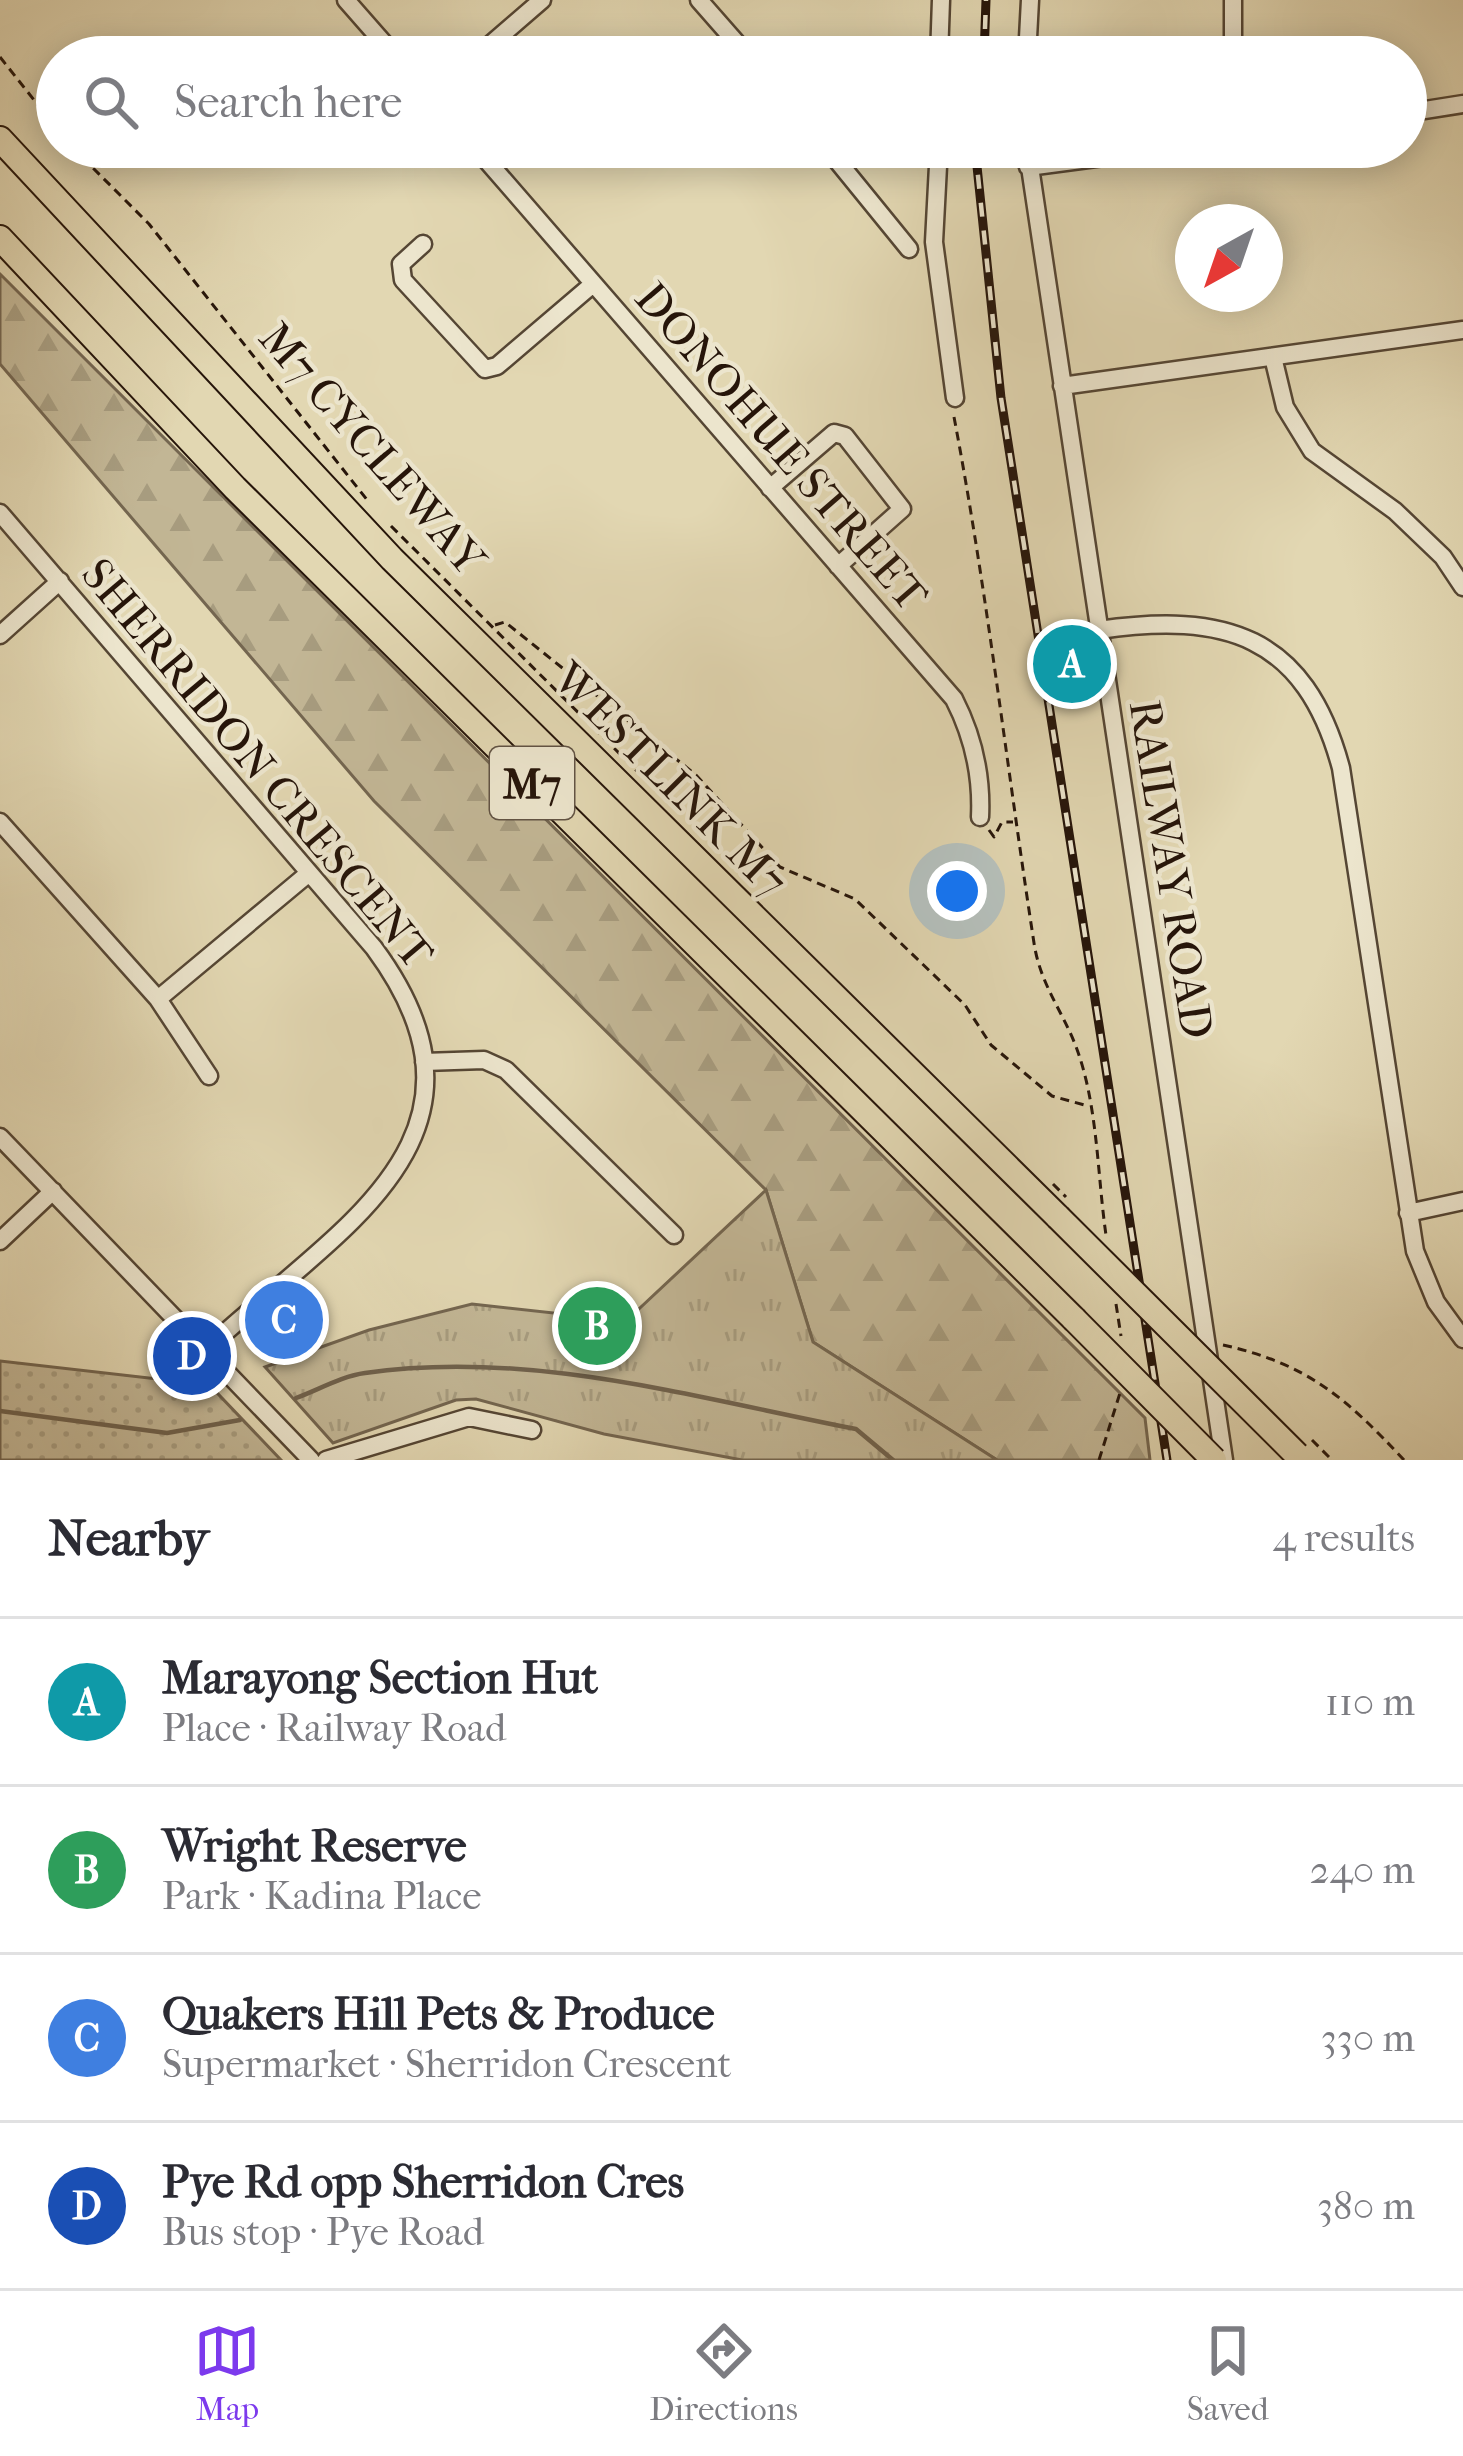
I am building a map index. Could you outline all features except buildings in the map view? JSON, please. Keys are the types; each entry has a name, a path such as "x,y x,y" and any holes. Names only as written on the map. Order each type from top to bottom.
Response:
{"highway":[{"name":"WESTLINK M7","path":"0,139 392,559 1299,1458"},
{"name":"M7","path":"0,238 235,488 1214,1460"}],"street":[{"path":"346,0 378,36"},
{"path":"500,36 542,0"},
{"path":"699,0 730,36"},
{"path":"939,36 940,0"},
{"path":"1028,36 1030,0"},
{"path":"1233,0 1233,36"},
{"path":"1427,110 1463,104"},
{"name":"DONOHUE STREET","path":"493,168 954,699 968,727 982,788 980,817"},
{"path":"844,168 909,249"},
{"path":"939,168 934,242 954,405"},
{"name":"RAILWAY ROAD","path":"1028,168 1224,1460"},
{"path":"423,244 401,264 403,280 485,368 496,366 593,284"},
{"path":"1062,386 1463,330"},
{"path":"1274,357 1285,407 1312,452 1395,511 1443,557 1463,587"},
{"path":"770,488 834,433 845,436 902,509 838,566"},
{"name":"SHERRIDON CRESCENT","path":"0,513 404,989 424,1062 413,1138 390,1184 207,1349"},
{"path":"0,635 60,581"},
{"path":"1100,630 1179,621 1244,637 1287,668 1325,721 1341,768 1408,1213 1423,1277 1463,1339"},
{"path":"0,822 158,999 209,1076"},
{"path":"158,999 309,873"},
{"path":"424,1062 484,1060 506,1070 674,1235"},
{"path":"0,1137 311,1460"},
{"path":"0,1241 53,1191"},
{"path":"1408,1213 1463,1201"},
{"path":"326,1460 469,1417 532,1430"}],"path":[{"path":"0,58 36,103"},
{"name":"M7 CYCLEWAY","path":"93,168 149,224 375,511"},
{"path":"954,405 984,576 1015,822 1002,822 994,837 980,817"},
{"name":"M7 CYCLEWAY","path":"390,526 492,627 506,622 696,775 780,867 855,899 965,1005 992,1045 1052,1096 1089,1106 1075,1043 1045,991 1015,822"},
{"path":"1208,1342 1307,1372 1404,1460"}],"green space":[{"path":"0,274 1145,1418 1150,1460 997,1460 813,1342 766,1190 374,801 0,364"},
{"path":"766,1190 813,1342 997,1460 742,1460 604,1434 476,1399 456,1400 333,1443 265,1367 369,1330 472,1304 626,1321"},
{"path":"0,1361 175,1381 199,1374 281,1460 0,1460"}],"waterway":[{"path":"296,1398 365,1373 427,1367 550,1372 674,1391 856,1429 893,1460"},
{"path":"0,1411 167,1433 240,1420"}],"railway":[{"path":"985,36 986,0"},
{"path":"977,168 1001,398 1167,1460"}],"place":[{"name":"Marayong Section Hut","path":"1072,664"},
{"name":"Quakers Hill Pets & Produce","path":"284,1320"},
{"name":"Wright Reserve","path":"597,1326"},
{"name":"Pye Rd opp Sherridon Cres","path":"192,1356"}]}
